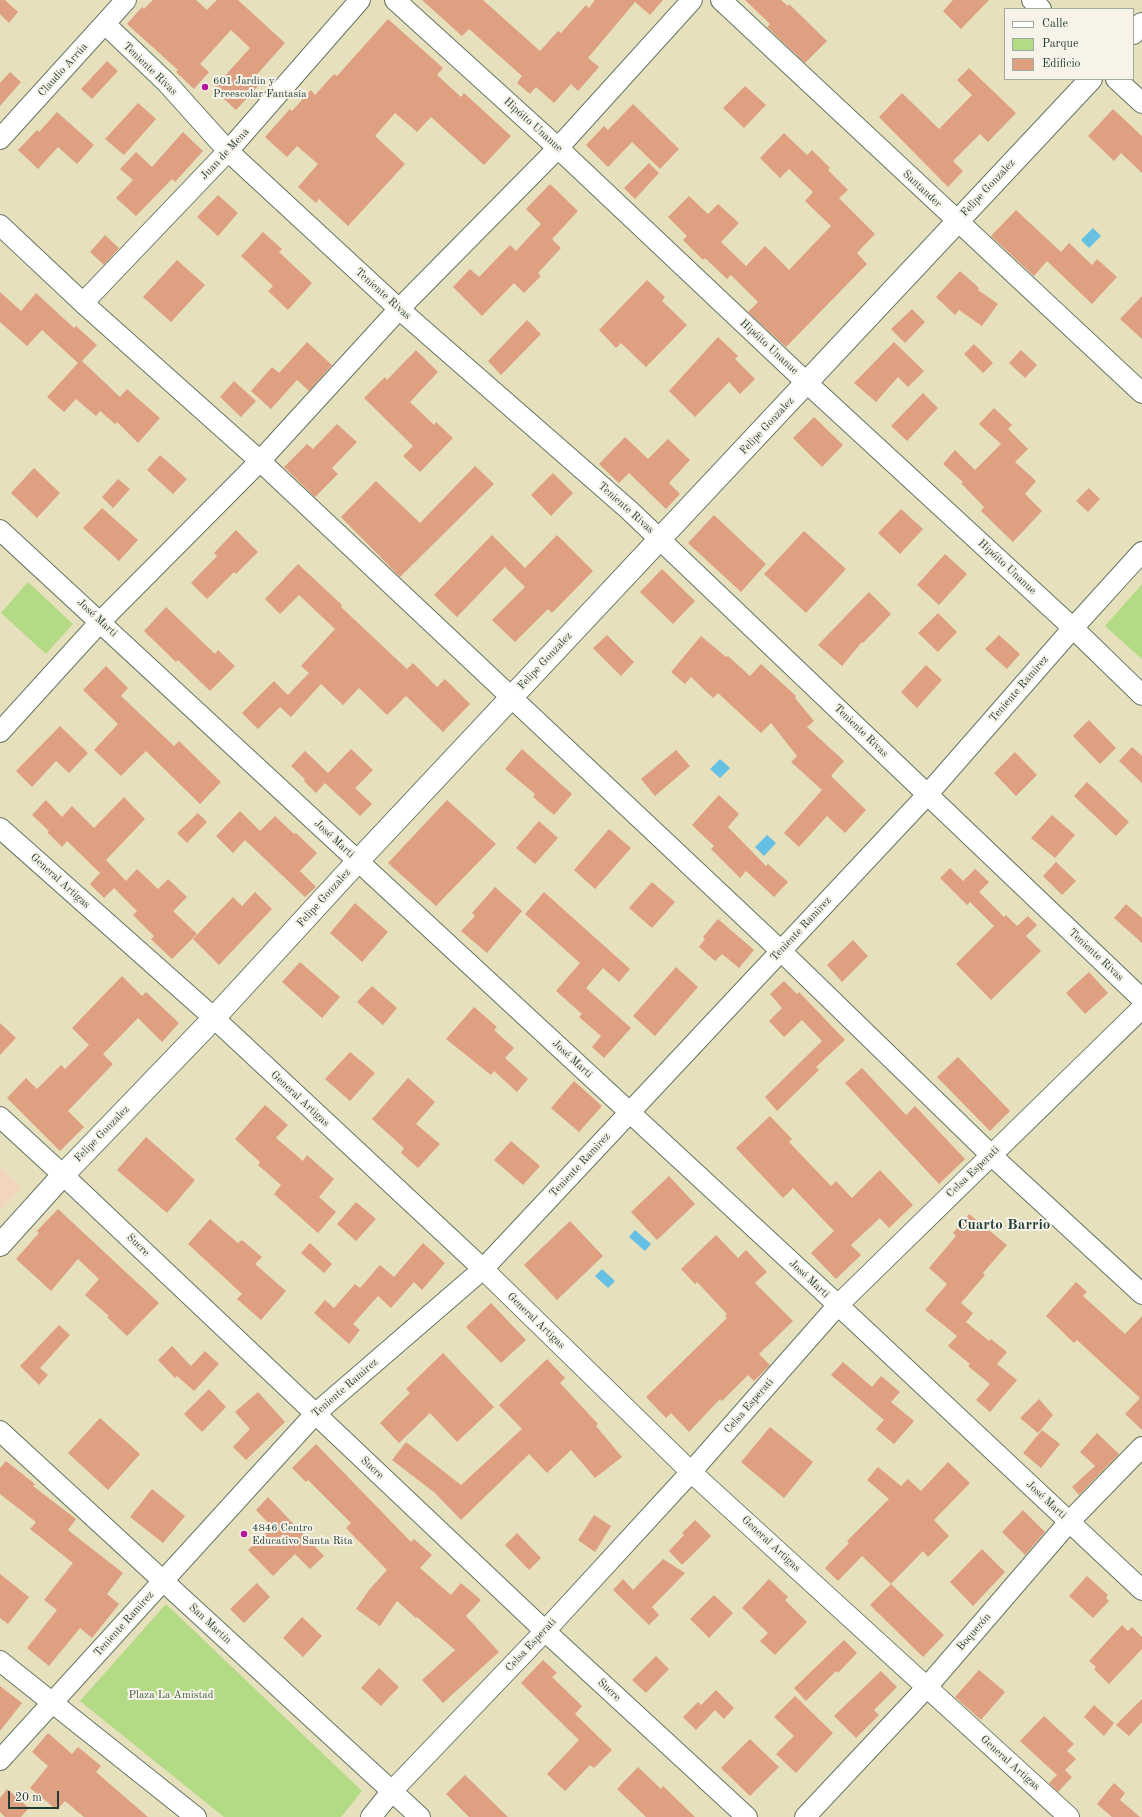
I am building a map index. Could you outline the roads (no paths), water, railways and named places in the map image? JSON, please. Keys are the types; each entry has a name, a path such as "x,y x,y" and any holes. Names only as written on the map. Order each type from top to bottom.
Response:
{"street":[{"name":"Claudio Arrúa","path":"0,140 126,0"},
{"name":"Juan de Mena","path":"83,303 228,151 360,0"},
{"name":"Hipóito Unanue","path":"395,0 558,148 807,383 1073,628 1142,695"},
{"path":"0,732 100,622 260,461 399,309 558,148 692,0"},
{"name":"Santander","path":"721,0 957,222 1142,393"},
{"path":"1032,0 1041,8"},
{"name":"Teniente Rivas","path":"105,24 166,82 228,151 399,309 629,510 1142,999"},
{"path":"1134,32 1142,24"},
{"name":"Felipe Gonzalez","path":"0,1245 1090,80"},
{"path":"1117,80 1142,103"},
{"path":"0,225 83,303 260,461 781,951 991,1155 1142,1294"},
{"name":"José Marti","path":"0,530 838,1306 1142,1590"},
{"name":"Teniente Ramirez","path":"0,1760 315,1414 483,1269 927,795 1073,628 1142,552"},
{"name":"General Artigas","path":"0,828 214,1018 483,1269 691,1472 1069,1817"},
{"name":"Celsa Esperati","path":"371,1817 392,1792 545,1631 691,1472 838,1306 1142,1008"},
{"name":"Sucre","path":"0,1117 64,1175 545,1631 747,1817"},
{"name":"San Martín","path":"0,1431 420,1817"},
{"name":"Boquerón","path":"805,1817 926,1687 1069,1522 1142,1447"},
{"path":"0,1661 196,1817"}],"water":[{"path":"1093,228 1101,236 1089,248 1081,240"},
{"path":"720,759 730,768 720,778 710,769"},
{"path":"767,835 776,843 764,856 755,847"},
{"path":"635,1230 651,1244 645,1251 629,1237"},
{"path":"602,1269 615,1281 608,1288 595,1276"}],"place":[{"name":"601 Jardin y Preescolar Fantasia","path":"205,87"},
{"name":"4846 Centro Educativo Santa Rita","path":"244,1534"}],"district":[{"name":"Cuarto Barrio","path":"1004,1225"}],"park label":[{"name":"Plaza La Amistad","path":"171,1695"}]}
